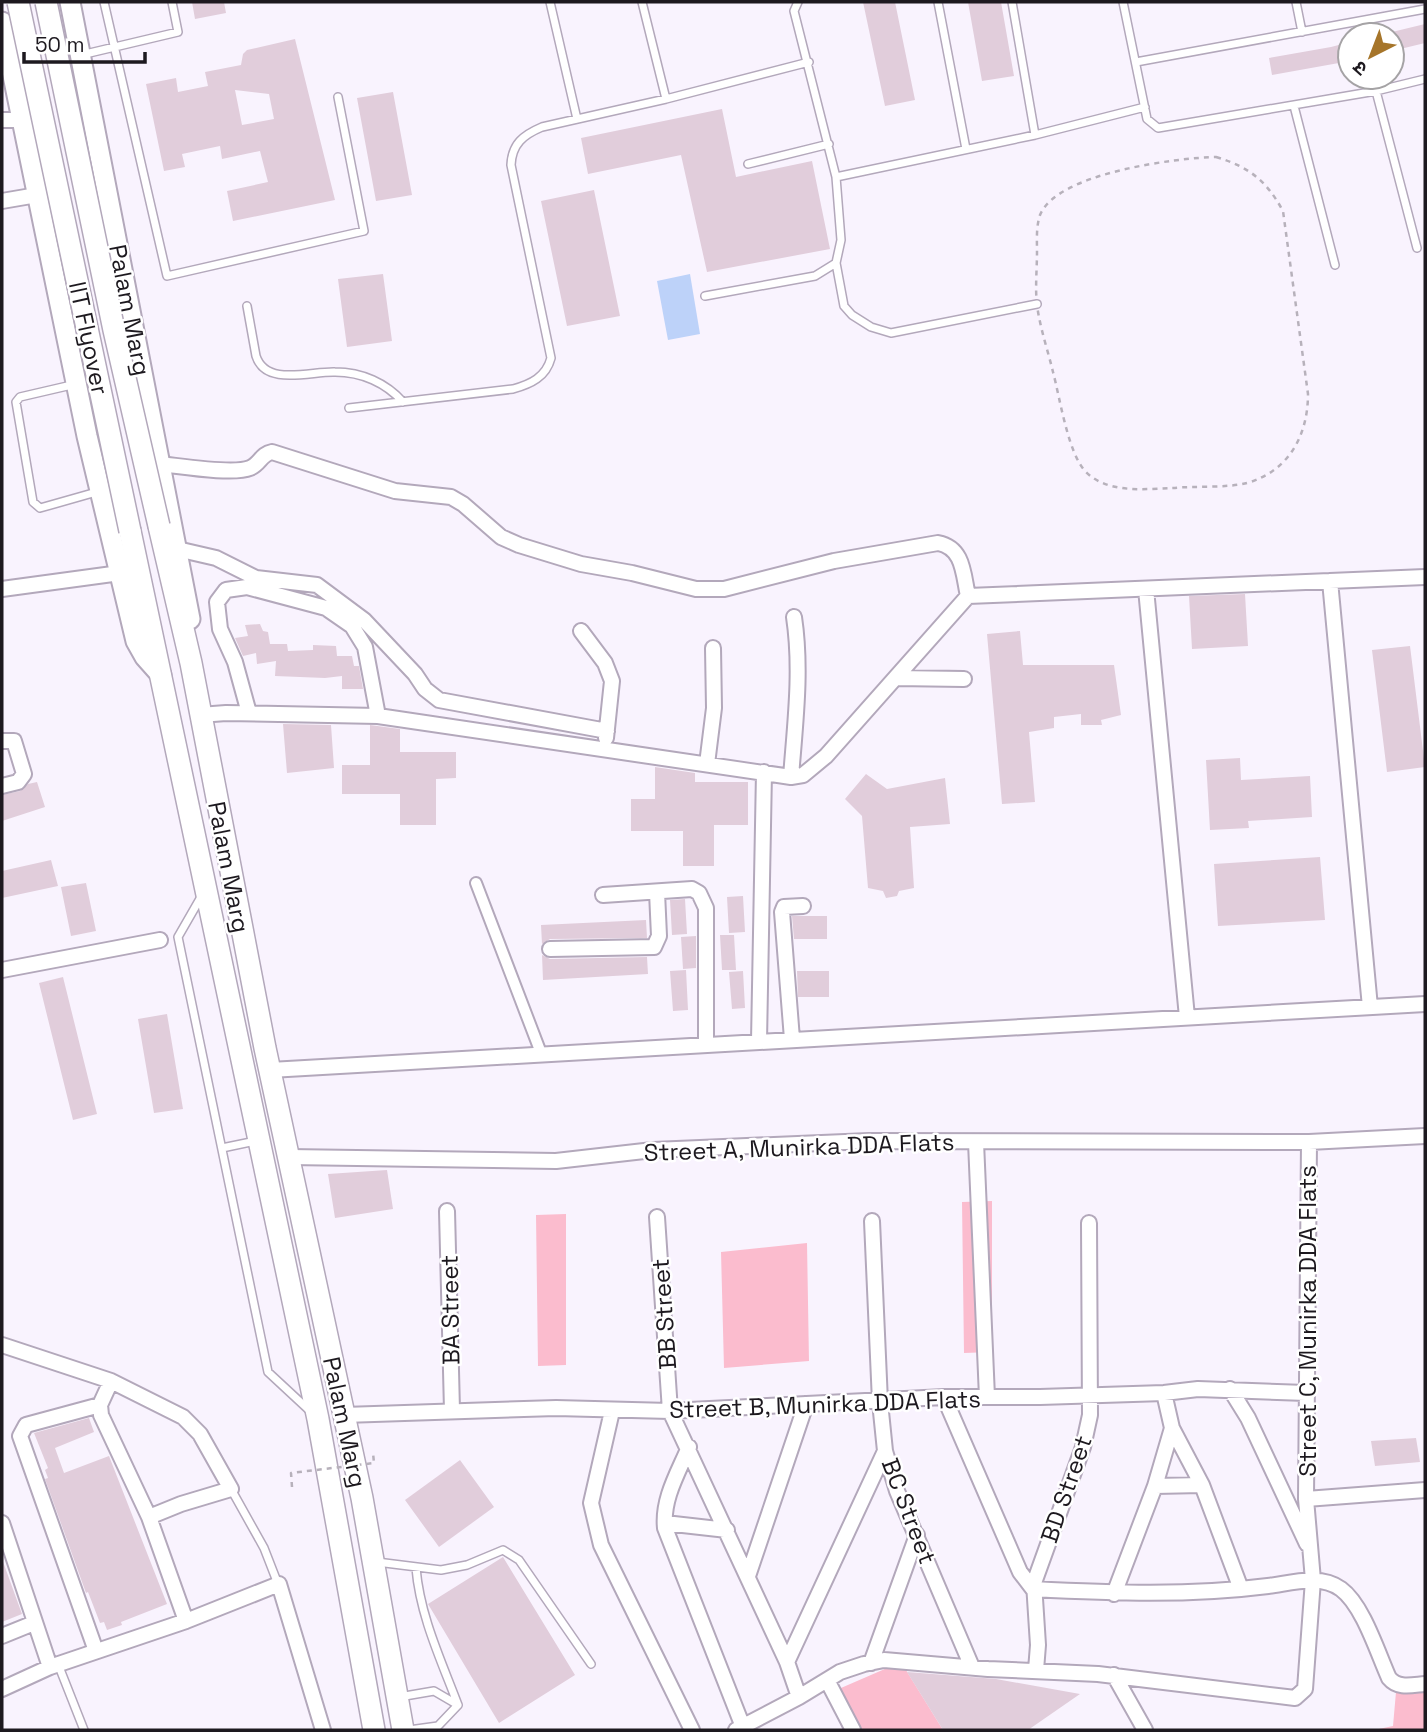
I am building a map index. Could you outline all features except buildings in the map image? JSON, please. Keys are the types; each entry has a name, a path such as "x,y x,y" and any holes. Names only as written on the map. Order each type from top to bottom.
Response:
{"main road":[{"name":"IIT Flyover","path":"18,2 161,675"},
{"path":"7,47 9,22 27,5 44,2 60,7 75,27"},
{"name":"IIT Flyover","path":"46,2 114,330 191,663"},
{"name":"Palam Marg","path":"70,2 192,629 191,663 200,715 270,1070 344,1415 403,1730"},
{"name":"Palam Marg","path":"2,22 76,384 136,641 145,657 161,675 318,1419 374,1730"}],"street":[{"path":"2,120 22,120"},
{"path":"2,201 37,195"},
{"path":"160,464 237,471 254,467 265,453 272,452 395,491 451,497 501,537 519,545 582,564 696,589 723,589 834,561 938,543 949,545 956,552 961,562 968,596"},
{"path":"177,548 216,558 256,578 317,585 363,620 415,674 425,689 439,700 607,730"},
{"path":"2,589 120,573"},
{"path":"200,715 226,712 378,716 791,777 803,775 826,756 968,596 1425,577"},
{"path":"1330,581 1370,1007"},
{"path":"249,713 235,662 220,629 217,603 226,590 247,587 326,608 352,626 365,647 378,716"},
{"path":"1146,589 1187,1017"},
{"path":"791,777 797,681 794,617"},
{"path":"581,631 610,672 612,681 605,749"},
{"path":"707,764 713,708 713,648"},
{"path":"896,678 964,679"},
{"path":"2,741 14,741 23,774 18,782 2,786"},
{"path":"759,1041 764,772"},
{"path":"476,883 541,1053"},
{"path":"603,895 692,889 704,900 706,1044"},
{"path":"550,949 654,947 659,936 657,892"},
{"path":"792,1039 782,912 784,907 803,906"},
{"path":"2,970 160,940"},
{"path":"270,1070 1425,1004"},
{"name":"Street A, Munirka DDA Flats","path":"289,1157 556,1161 653,1150 869,1141 1309,1142 1425,1136"},
{"path":"976,1142 987,1397"},
{"name":"Street C, Munirka DDA Flats","path":"739,1729 848,1669 896,1660 1114,1675 1295,1698 1305,1689 1313,1580 1306,1499 1309,1142"},
{"name":"BA Street","path":"447,1211 452,1410"},
{"name":"BB Street","path":"657,1217 670,1411"},
{"name":"BC Street","path":"872,1221 880,1402 885,1451 897,1491 972,1667"},
{"name":"BD Street","path":"1036,1670 1038,1645 1033,1589 1083,1447 1090,1415 1089,1223"},
{"path":"2,1345 111,1381 189,1421 200,1434 231,1489 189,1501 149,1517"},
{"path":"111,1381 100,1405 101,1415 149,1517 186,1621"},
{"name":"Street B, Munirka DDA Flats","path":"344,1415 556,1408 670,1411 944,1397 1164,1393 1198,1389 1306,1393"},
{"path":"1230,1389 1248,1418 1310,1551"},
{"path":"1164,1393 1172,1428 1202,1485 1241,1589"},
{"path":"944,1397 1020,1572 1033,1589 1115,1594 1241,1589 1313,1580 1338,1587 1347,1594 1363,1620 1394,1684 1425,1684"},
{"path":"748,1576 806,1404"},
{"path":"96,1651 20,1436 26,1425 100,1405"},
{"path":"612,1411 591,1503 601,1545 692,1730"},
{"path":"670,1411 787,1662 799,1697"},
{"path":"1115,1594 1155,1486 1172,1428"},
{"path":"689,1447 668,1496 665,1523 739,1729"},
{"path":"787,1662 885,1451"},
{"path":"1155,1486 1202,1485"},
{"path":"1306,1499 1425,1490"},
{"path":"2,1523 34,1623 54,1666"},
{"path":"665,1523 727,1530"},
{"path":"871,1663 917,1535"},
{"path":"2,1689 54,1666 186,1621 279,1584 323,1730"},
{"path":"2,1636 34,1623"},
{"path":"1114,1675 1145,1730"},
{"path":"827,1680 853,1730"}],"lane":[{"path":"104,2 167,276 364,231 338,97"},
{"path":"80,55 178,32 172,2"},
{"path":"550,2 577,118"},
{"path":"642,2 666,99"},
{"path":"798,2 794,11 836,177 841,240 836,263 844,306 852,315 871,327 891,333 1037,304"},
{"path":"938,2 966,149"},
{"path":"1012,2 1035,135"},
{"path":"1123,2 1147,119 1158,128 1165,129 1376,91 1417,248"},
{"path":"1297,2 1303,32"},
{"path":"1136,62 1425,9"},
{"path":"349,408 513,389 528,385 548,368 551,358 511,165 512,154 518,142 529,132 808,62"},
{"path":"1406,84 1425,79"},
{"path":"1294,106 1335,265"},
{"path":"836,177 1035,135 1145,107"},
{"path":"748,164 829,144"},
{"path":"705,296 815,276 836,263"},
{"path":"247,306 256,356 259,364 267,371 285,375 336,372 368,378 383,384 403,402"},
{"path":"76,384 20,397 16,402 33,502 40,508 100,491"},
{"path":"207,887 178,937 268,1372 318,1419"},
{"path":"222,1148 260,1140"},
{"path":"231,1489 264,1549 279,1584"},
{"path":"373,1561 416,1568 449,1569 467,1565 503,1550 519,1560 591,1664"},
{"path":"416,1568 418,1591 429,1631 458,1705"},
{"path":"54,1666 84,1730"},
{"path":"397,1697 434,1690 458,1705"},
{"path":"410,1730 438,1726 458,1705"}],"path":[{"path":"1216,157 1240,164 1258,177 1283,211 1308,394 1304,431 1295,448 1280,464 1246,483 1140,490 1101,482 1086,472 1074,455 1037,304 1037,232 1040,216 1047,204 1068,190 1132,166 1216,157"},
{"path":"292,1488 291,1473 374,1463 373,1453"}],"shaded area":[{"path":"992,1201 992,1352 964,1353 962,1202"},
{"path":"566,1214 566,1365 538,1366 536,1215"},
{"path":"807,1243 809,1361 724,1368 721,1252"},
{"path":"901,1662 943,1730 854,1730 834,1691"},
{"path":"1425,1690 1425,1730 1374,1730 1393,1726 1396,1692"}],"water":[{"path":"690,274 700,334 668,340 657,281"}]}
